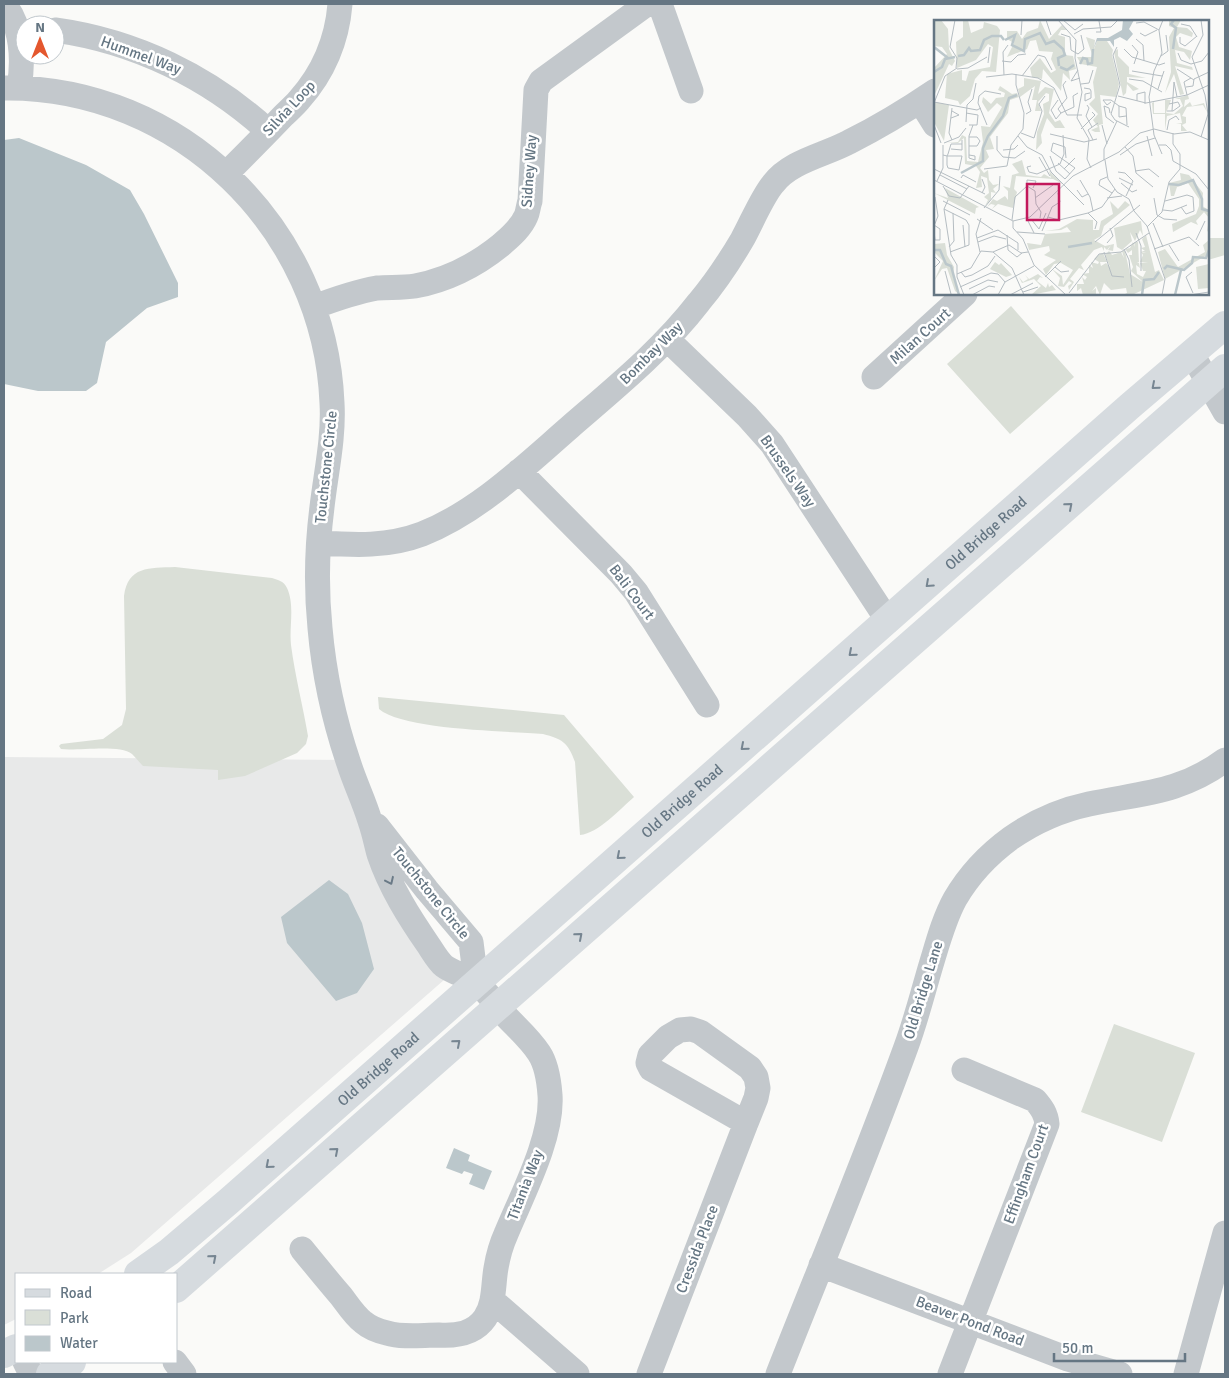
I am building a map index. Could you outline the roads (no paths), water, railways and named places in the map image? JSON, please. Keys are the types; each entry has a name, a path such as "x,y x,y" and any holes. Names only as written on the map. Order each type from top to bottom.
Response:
{"main road":[{"name":"Old Bridge Road","path":"139,1273 169,1252 229,1201 1225,325"},
{"path":"178,1287 1217,376"},
{"path":"50,1374 70,1363"}],"street":[{"path":"4,4 15,20"},
{"name":"Silvia Loop","path":"226,174 314,84 326,63 333,45 340,4"},
{"name":"Sidney Way","path":"314,307 347,295 377,288 413,286 438,281 462,271 477,262 518,229 526,216 530,201 536,90 541,81 647,4"},
{"path":"660,4 691,91"},
{"name":"Hummel Way","path":"65,32 106,41 153,56 175,66 224,95 268,131"},
{"path":"11,87 21,75 21,65"},
{"name":"Touchstone Circle","path":"11,87 66,93 88,98 123,110 176,136 226,174 250,198 286,245 314,307 330,369 333,406 331,442 319,543 318,586 320,628 326,676 336,723 347,760 370,818 380,854 391,882 420,933 445,967 476,982"},
{"path":"928,96 934,121"},
{"name":"Bombay Way","path":"319,543 369,545 398,541 420,535 447,523 484,498 519,471 624,381 667,339 698,303 726,265 772,184 785,172 848,143 887,122 928,96"},
{"name":"Milan Court","path":"874,377 964,295"},
{"name":"Brussels Way","path":"667,339 747,416 772,444 888,621"},
{"path":"1192,354 1217,376 1225,412"},
{"name":"Bali Court","path":"519,471 621,574 636,592 707,705"},
{"name":"Old Bridge Lane","path":"778,1374 881,1115 914,1025 941,931 955,900 967,881 987,858 1009,839 1029,826 1056,814 1088,804 1159,792 1191,781 1225,760"},
{"name":"Touchstone Circle","path":"370,818 471,942 476,982"},
{"name":"Titania Way","path":"476,982 539,1053 549,1081 551,1101 549,1122 500,1250 496,1265 492,1300"},
{"name":"Effingham Court","path":"950,1374 1047,1124 1042,1108 1035,1100 964,1070"},
{"name":"Cressida Place","path":"649,1374 746,1123"},
{"path":"1186,1374 1224,1233"},
{"path":"302,1249 360,1320 374,1329 390,1334 456,1336 469,1332 485,1318 492,1300 576,1374"},
{"name":"Beaver Pond Road","path":"821,1265 1068,1359 1120,1374"},
{"path":"26,1363 32,1374"},
{"path":"176,1363 184,1374"}],"water":[{"path":"19,138 86,165 130,190 178,283 178,297 147,308 106,342 97,383 86,391 38,391 4,384 4,140"},
{"path":"329,880 348,894 362,923 374,969 357,993 336,1001 287,943 281,917"},
{"path":"454,1148 470,1155 468,1161 492,1171 484,1190 469,1184 473,1174 464,1171 462,1174 446,1168"}]}
